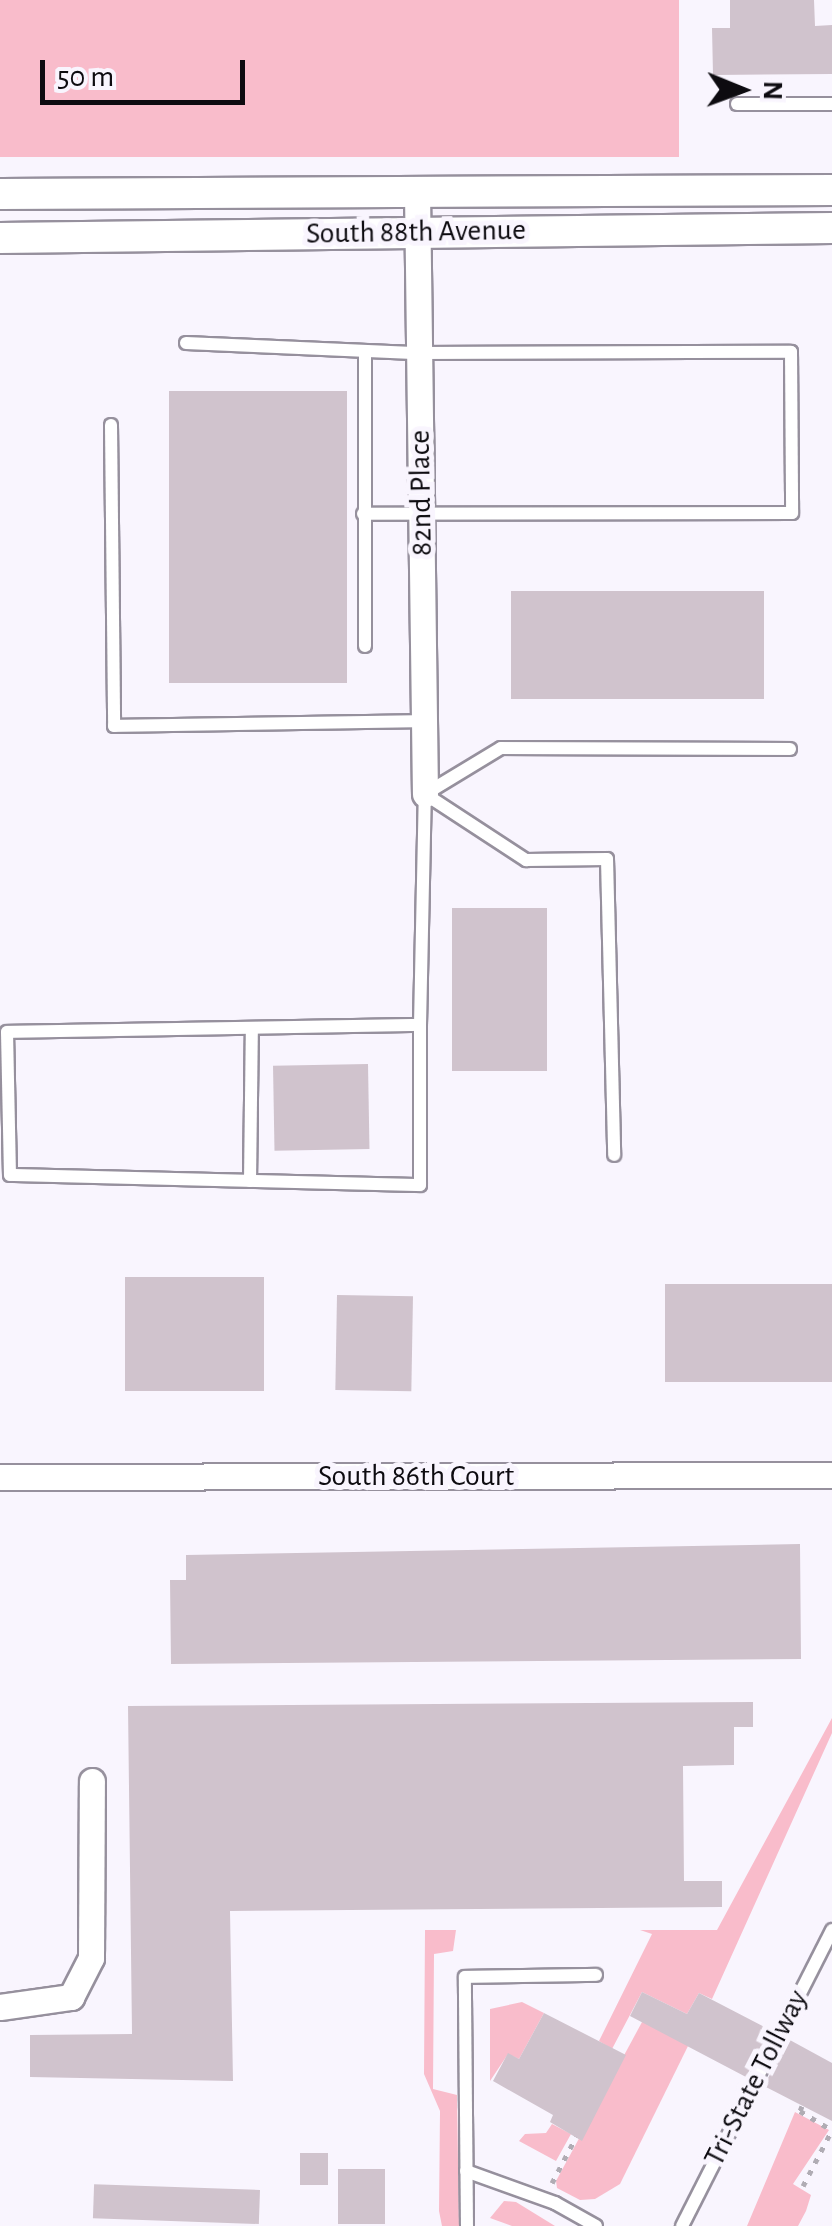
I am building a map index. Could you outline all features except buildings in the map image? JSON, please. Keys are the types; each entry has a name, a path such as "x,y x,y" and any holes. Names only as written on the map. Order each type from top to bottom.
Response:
{"street":[{"name":"South 88th Avenue","path":"0,194 832,190"},
{"name":"82nd Place","path":"417,192 426,794"},
{"name":"South 88th Avenue","path":"0,238 832,228"},
{"name":"South 86th Court","path":"0,1477 832,1475"},
{"path":"0,2008 72,1997 91,1958 92,1781"}],"lane":[{"path":"737,104 832,104"},
{"path":"186,343 419,353 791,352 792,513 422,518 363,514"},
{"path":"365,351 365,646"},
{"path":"111,425 114,726 424,722"},
{"path":"426,794 501,748 790,749"},
{"path":"420,1024 7,1032 10,1174 420,1186 426,794"},
{"path":"426,794 526,860 608,860 614,1155"},
{"path":"250,1181 252,1028"},
{"name":"Tri-State Tollway","path":"682,2226 832,1930"},
{"path":"467,2226 465,1977 596,1975"},
{"path":"466,2171 544,2199 596,2226"}],"path":[{"path":"802,2106 800,2111 832,2130 803,2186"},
{"path":"544,2199 576,2137"}],"shaded area":[{"path":"0,0 679,0 679,157 0,157"},
{"path":"832,1718 832,1733 712,1999 699,1993 687,2014 642,1992 612,2049 599,2041 652,1934 640,1930 717,1930"},
{"path":"425,1930 456,1930 453,1951 434,1954 433,2089 457,2095 459,2226 442,2226 439,2211 440,2111 424,2074"},
{"path":"522,2002 544,2013 519,2059 508,2054 490,2081 490,2009"},
{"path":"648,2011 688,2046 620,2184 595,2199 580,2200 557,2188 556,2181"},
{"path":"795,2112 829,2130 793,2184 811,2195 806,2211 798,2226 747,2226"},
{"path":"552,2124 571,2134 556,2161 519,2141 525,2134 546,2133"},
{"path":"504,2201 516,2202 555,2226 512,2226 490,2218"}]}
